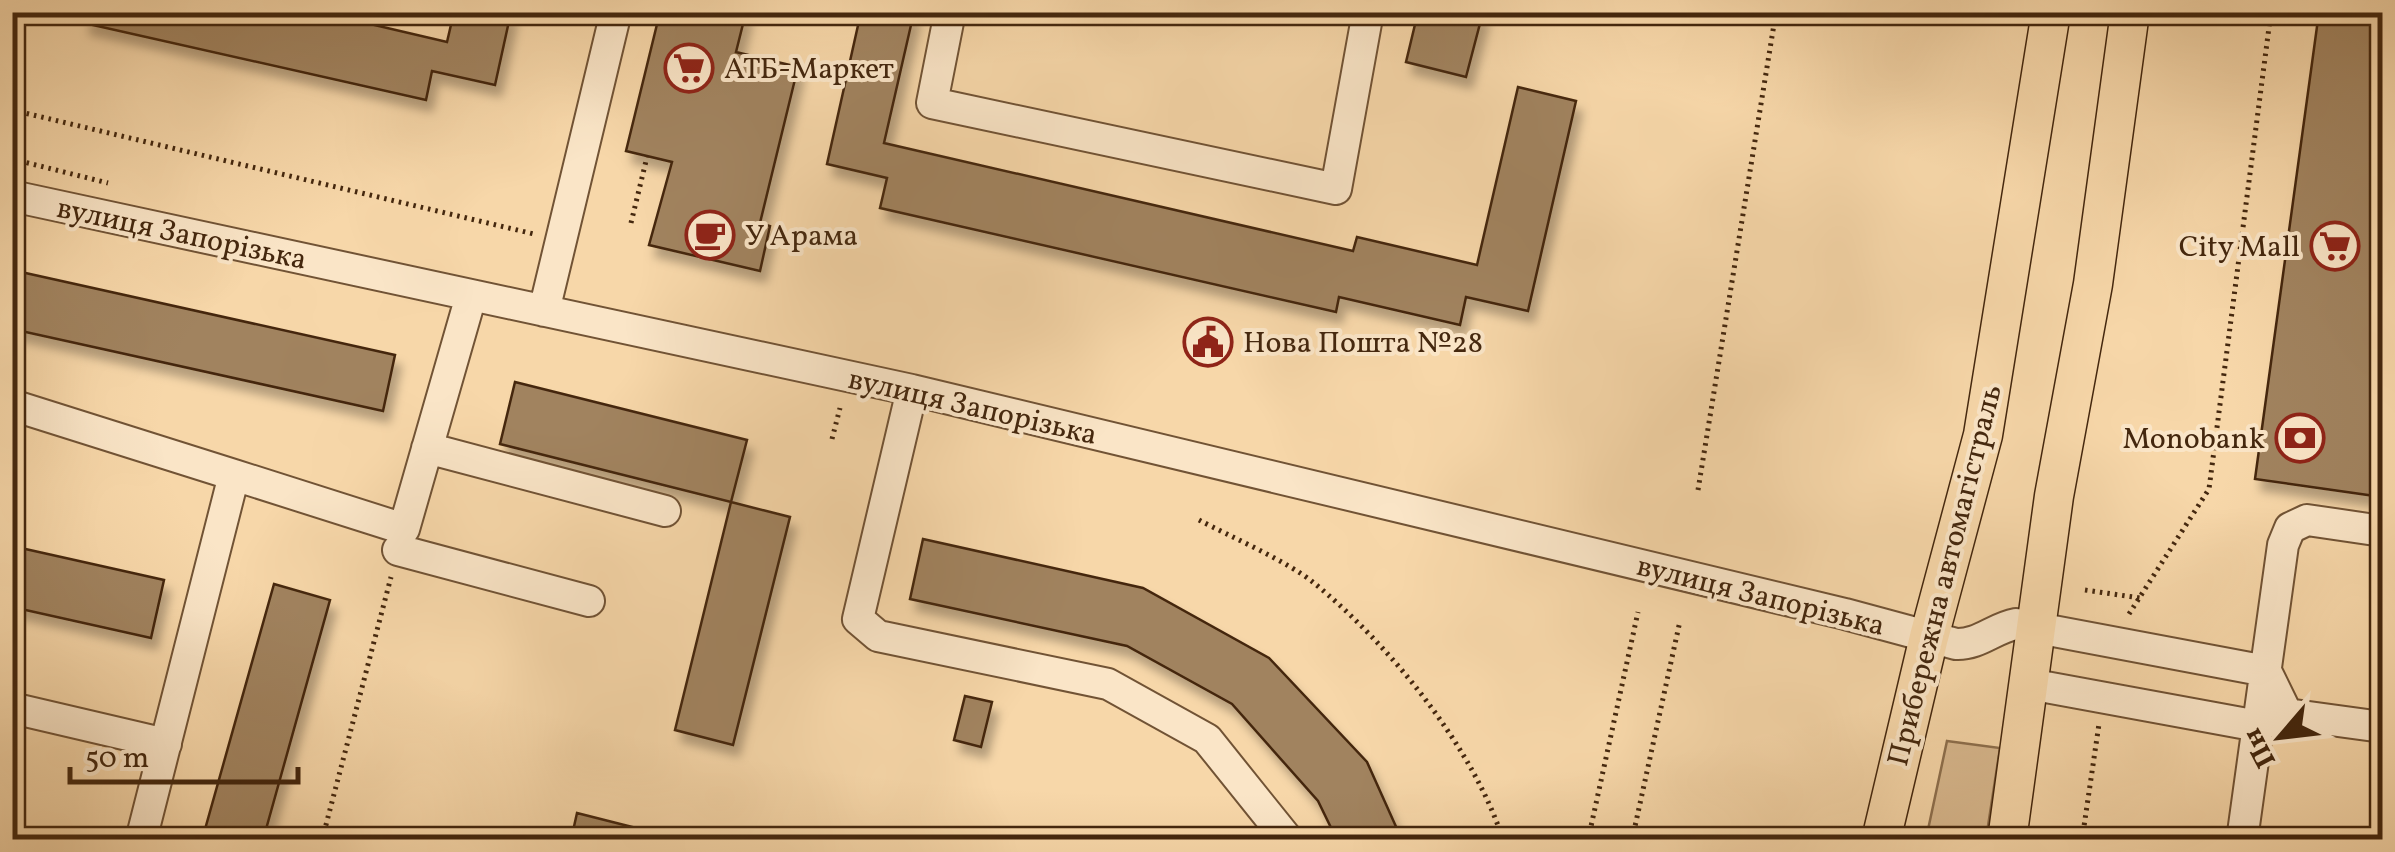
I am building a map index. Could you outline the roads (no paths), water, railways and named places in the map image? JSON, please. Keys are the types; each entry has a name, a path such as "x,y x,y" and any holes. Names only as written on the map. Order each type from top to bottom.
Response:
{"main road":[{"name":"Прибережна автомагістраль","path":"1880,840 1983,435 2051,12"},
{"path":"2007,840 2054,496 2093,284 2130,12"}],"street":[{"path":"544,311 616,12"},
{"path":"950,12 932,104 1336,189 1368,12"},
{"name":"вулиця Запорізька","path":"12,196 912,390 1962,645 1974,643 2002,626 2016,624 2266,671"},
{"path":"12,405 404,529 472,296"},
{"path":"912,390 858,619 878,636 1108,684 1206,739 1288,840"},
{"path":"427,448 664,511"},
{"path":"142,840 234,475"},
{"path":"2242,840 2283,545 2290,528 2308,520 2382,531"},
{"path":"398,550 590,602"},
{"path":"2266,671 2287,714"},
{"path":"2029,684 2258,726 2287,714 2382,727"},
{"path":"12,708 166,744"}],"place":[{"name":"АТБ-Маркет","path":"689,68"},
{"name":"У Арама","path":"710,235"},
{"name":"City Mall","path":"2335,246"},
{"name":"Нова Пошта №28","path":"1208,342"},
{"name":"Monobank","path":"2300,438"}]}
